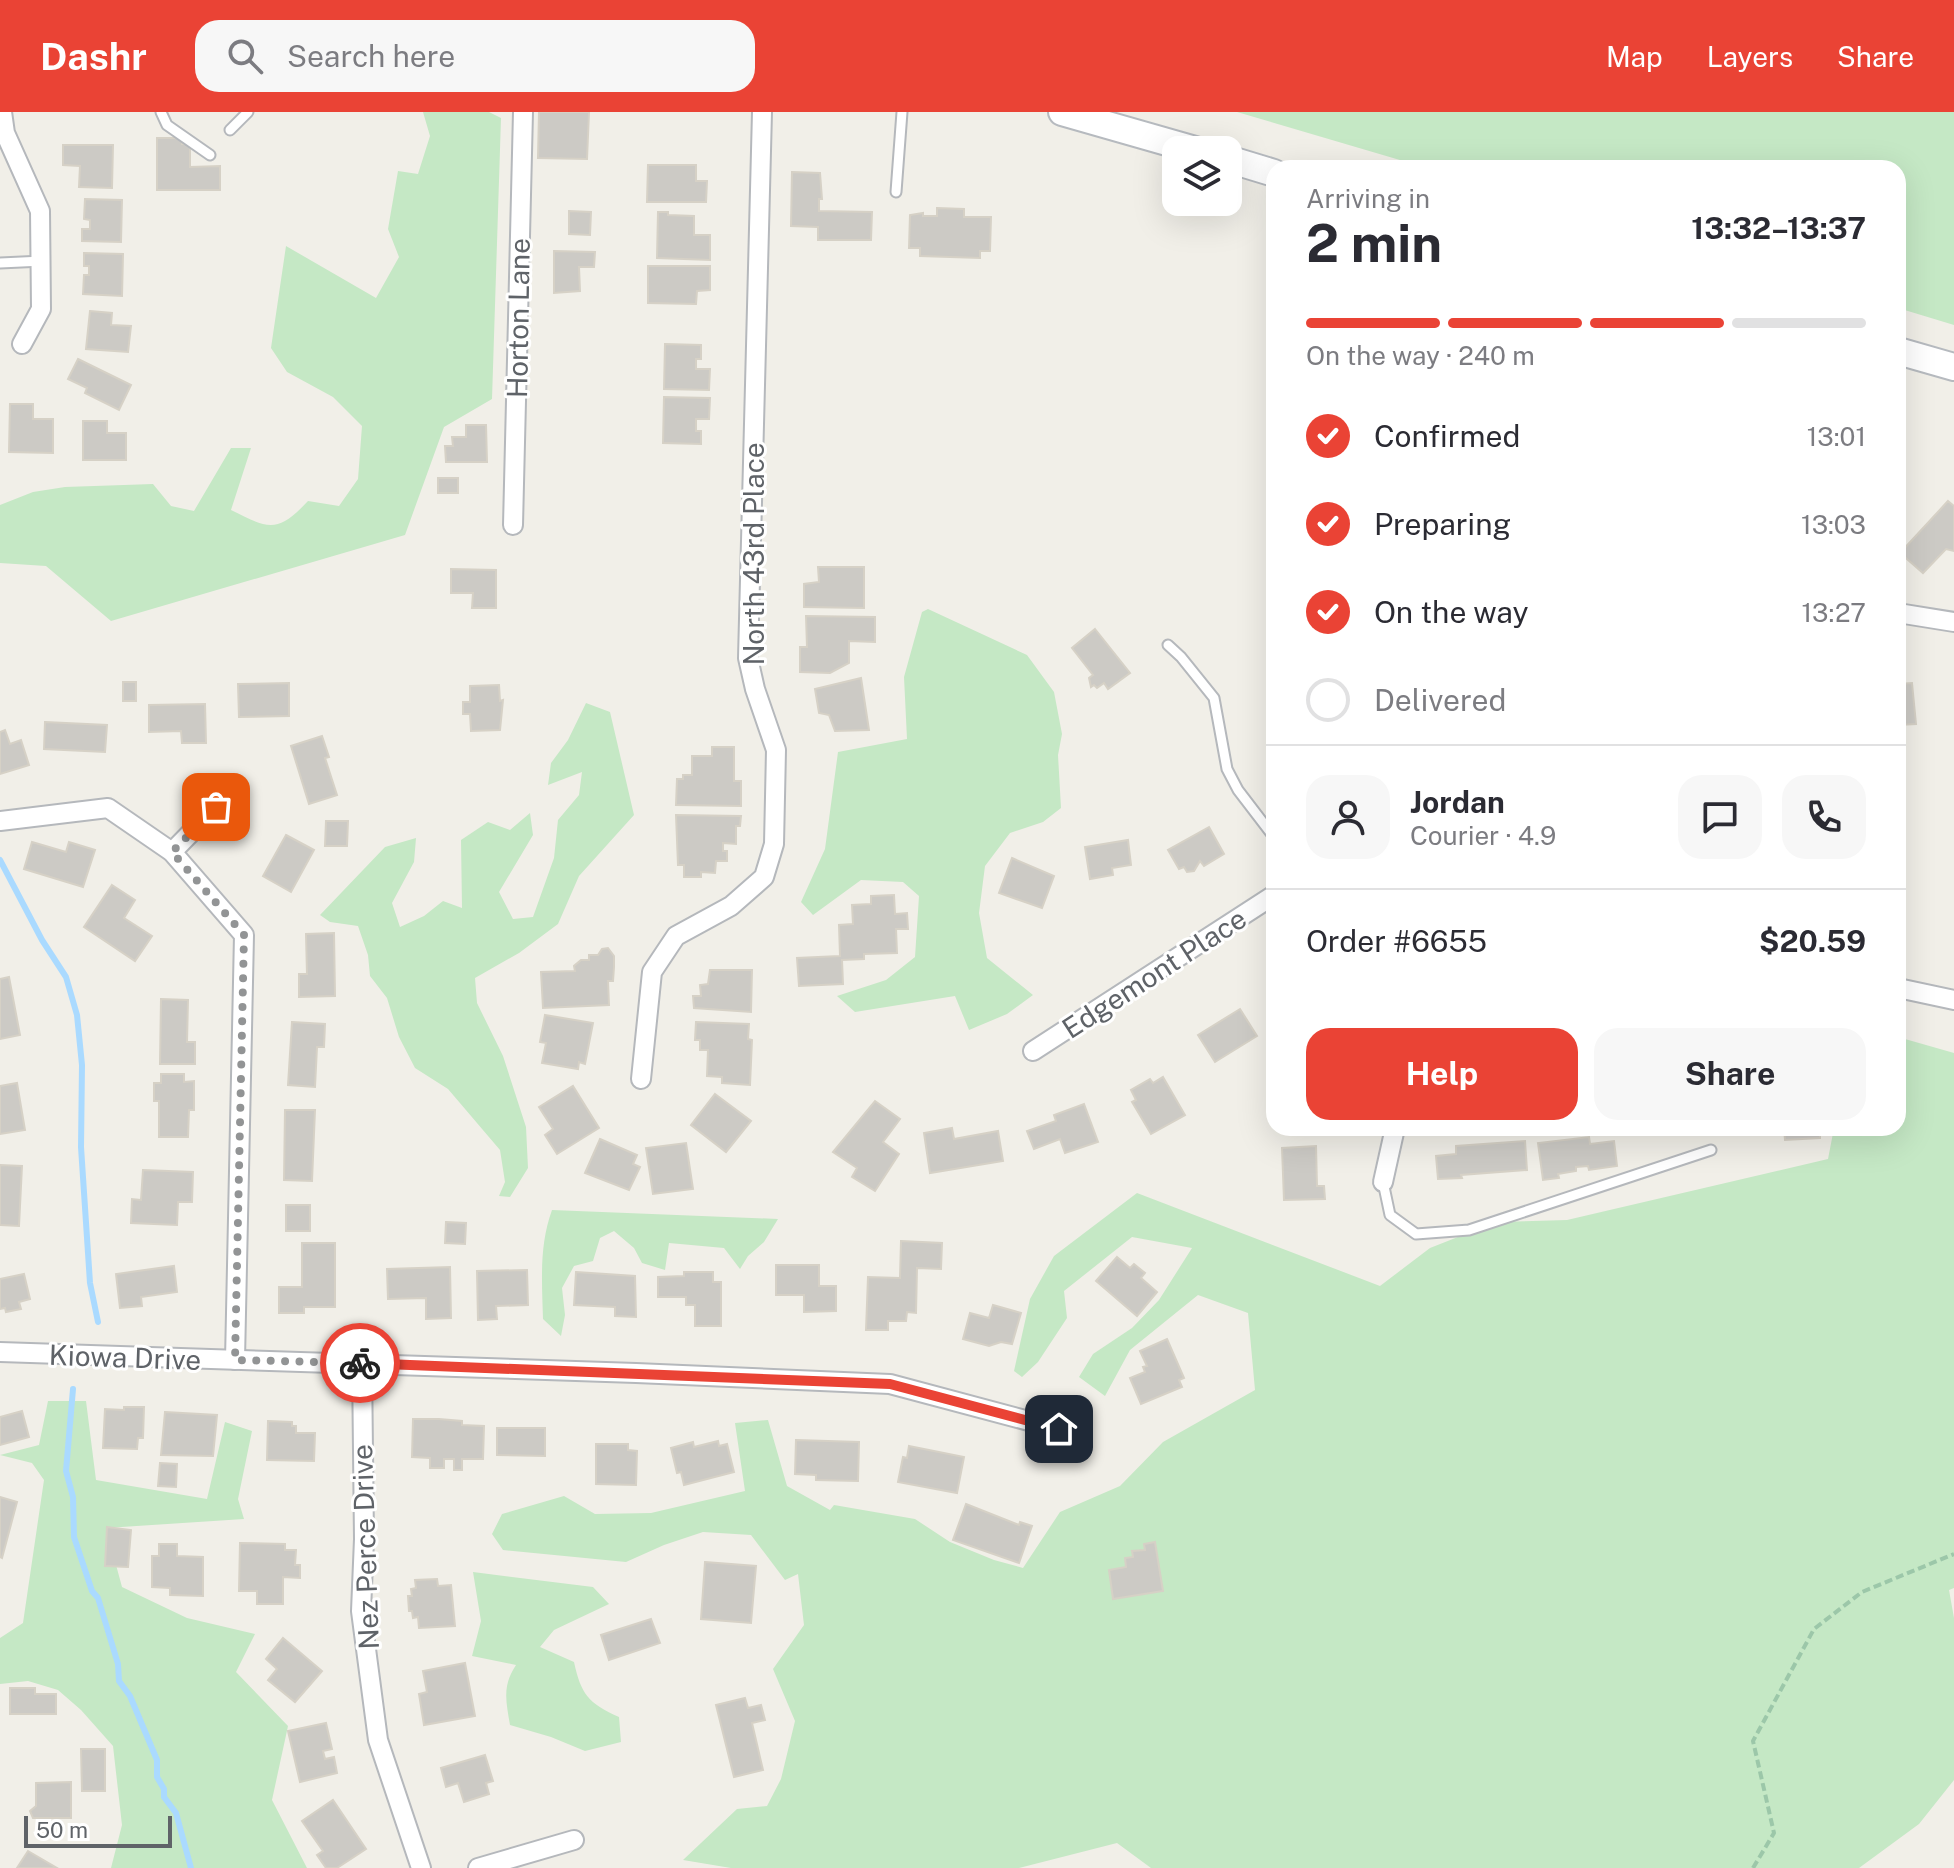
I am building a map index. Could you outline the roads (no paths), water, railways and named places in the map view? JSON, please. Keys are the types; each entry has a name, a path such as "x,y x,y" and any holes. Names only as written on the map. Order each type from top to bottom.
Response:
{"main road":[{"path":"1062,112 1162,141"},
{"path":"1242,163 1266,171"},
{"path":"1906,353 1954,367"}],"street":[{"path":"2,112 5,133 40,211 43,261 41,309 22,344"},
{"name":"Horton Lane","path":"513,525 523,112"},
{"name":"North 43rd Place","path":"641,1079 652,972 676,936 731,906 764,877 774,844 776,750 748,658 762,112"},
{"path":"1906,614 1954,622"},
{"path":"172,852 216,807"},
{"path":"0,821 108,808 172,852 244,935 235,1360"},
{"name":"Edgemont Place","path":"1033,1051 1266,900"},
{"path":"1906,990 1954,1000"},
{"path":"1383,1182 1393,1136"},
{"name":"Kiowa Drive","path":"0,1352 890,1384 1059,1429"},
{"name":"Nez Perce Drive","path":"362,1363 364,1539 361,1611 378,1740 421,1868"},
{"path":"478,1868 574,1840"}],"lane":[{"path":"161,112 167,125 210,155"},
{"path":"230,130 248,112"},
{"path":"896,192 902,112"},
{"path":"0,263 43,261"},
{"path":"1168,645 1214,698 1227,769 1238,790 1266,827"},
{"path":"1383,1182 1390,1215 1416,1234 1469,1230 1711,1150"}],"waterway":[{"path":"0,860 42,940 66,977 77,1015 82,1065 81,1147 90,1283 98,1322"},
{"path":"73,1389 66,1471 73,1497 74,1537 92,1591 98,1598 118,1664 119,1681 130,1696 157,1760 157,1777 164,1789 164,1797 176,1813 191,1868"}]}
